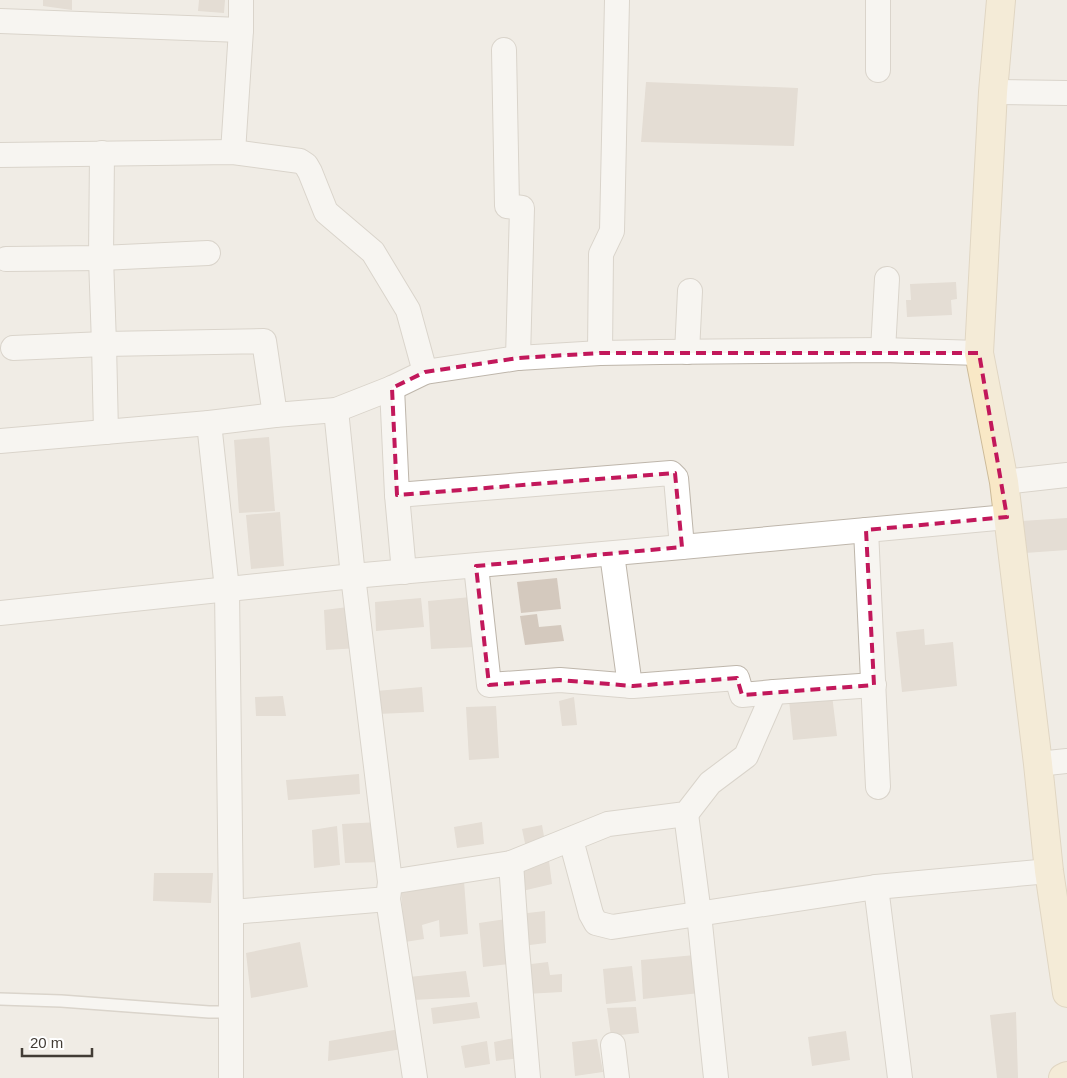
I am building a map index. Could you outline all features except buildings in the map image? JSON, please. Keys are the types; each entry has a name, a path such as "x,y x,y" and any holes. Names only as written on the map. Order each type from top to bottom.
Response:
{"main road":[{"path":"1001,0 993,92 979,353 1004,482 1049,871 1064,949 1067,993"},
{"path":"1063,1078 1067,1076"}],"street":[{"path":"233,152 241,30 241,0"},
{"path":"600,353 601,254 612,231 618,0"},
{"path":"878,0 878,70"},
{"path":"0,20 241,30"},
{"path":"504,50 507,206 522,208 518,358"},
{"path":"993,92 1067,93"},
{"path":"0,155 233,152 300,161 306,165 326,212 373,252 408,310 425,372"},
{"path":"102,153 101,258 106,432"},
{"path":"6,259 101,258 208,253"},
{"path":"883,350 887,279"},
{"path":"687,352 690,291"},
{"path":"13,348 264,341 275,415"},
{"path":"0,440 209,423 336,410 392,388 425,372 518,358 600,353 687,352 883,350 979,353"},
{"path":"392,388 397,495 404,572"},
{"path":"336,410 389,890 416,1078"},
{"path":"209,423 227,589 231,1078"},
{"path":"397,495 670,473 676,478 682,548"},
{"path":"1004,482 1067,475"},
{"path":"0,613 353,576 682,548 1007,517"},
{"path":"866,530 878,787"},
{"path":"612,554 630,686"},
{"path":"476,566 488,685 560,680 630,686 737,678 742,695 874,685"},
{"path":"231,912 389,890 511,863 608,824 686,814 710,783 746,756 774,692"},
{"path":"1038,764 1067,761"},
{"path":"686,814 699,914 716,1078"},
{"path":"571,840 591,914 596,923 612,927 876,887 1049,871"},
{"path":"511,863 528,1078"},
{"path":"876,887 900,1078"},
{"path":"613,1045 617,1078"}],"lane":[{"path":"0,999 231,1012"}],"highlighted area":[{"path":"600,353 979,353 1007,517 866,530 874,685 742,695 737,678 633,686 560,680 489,685 476,566 682,547 675,473 397,495 392,388 425,372 518,358"}]}
